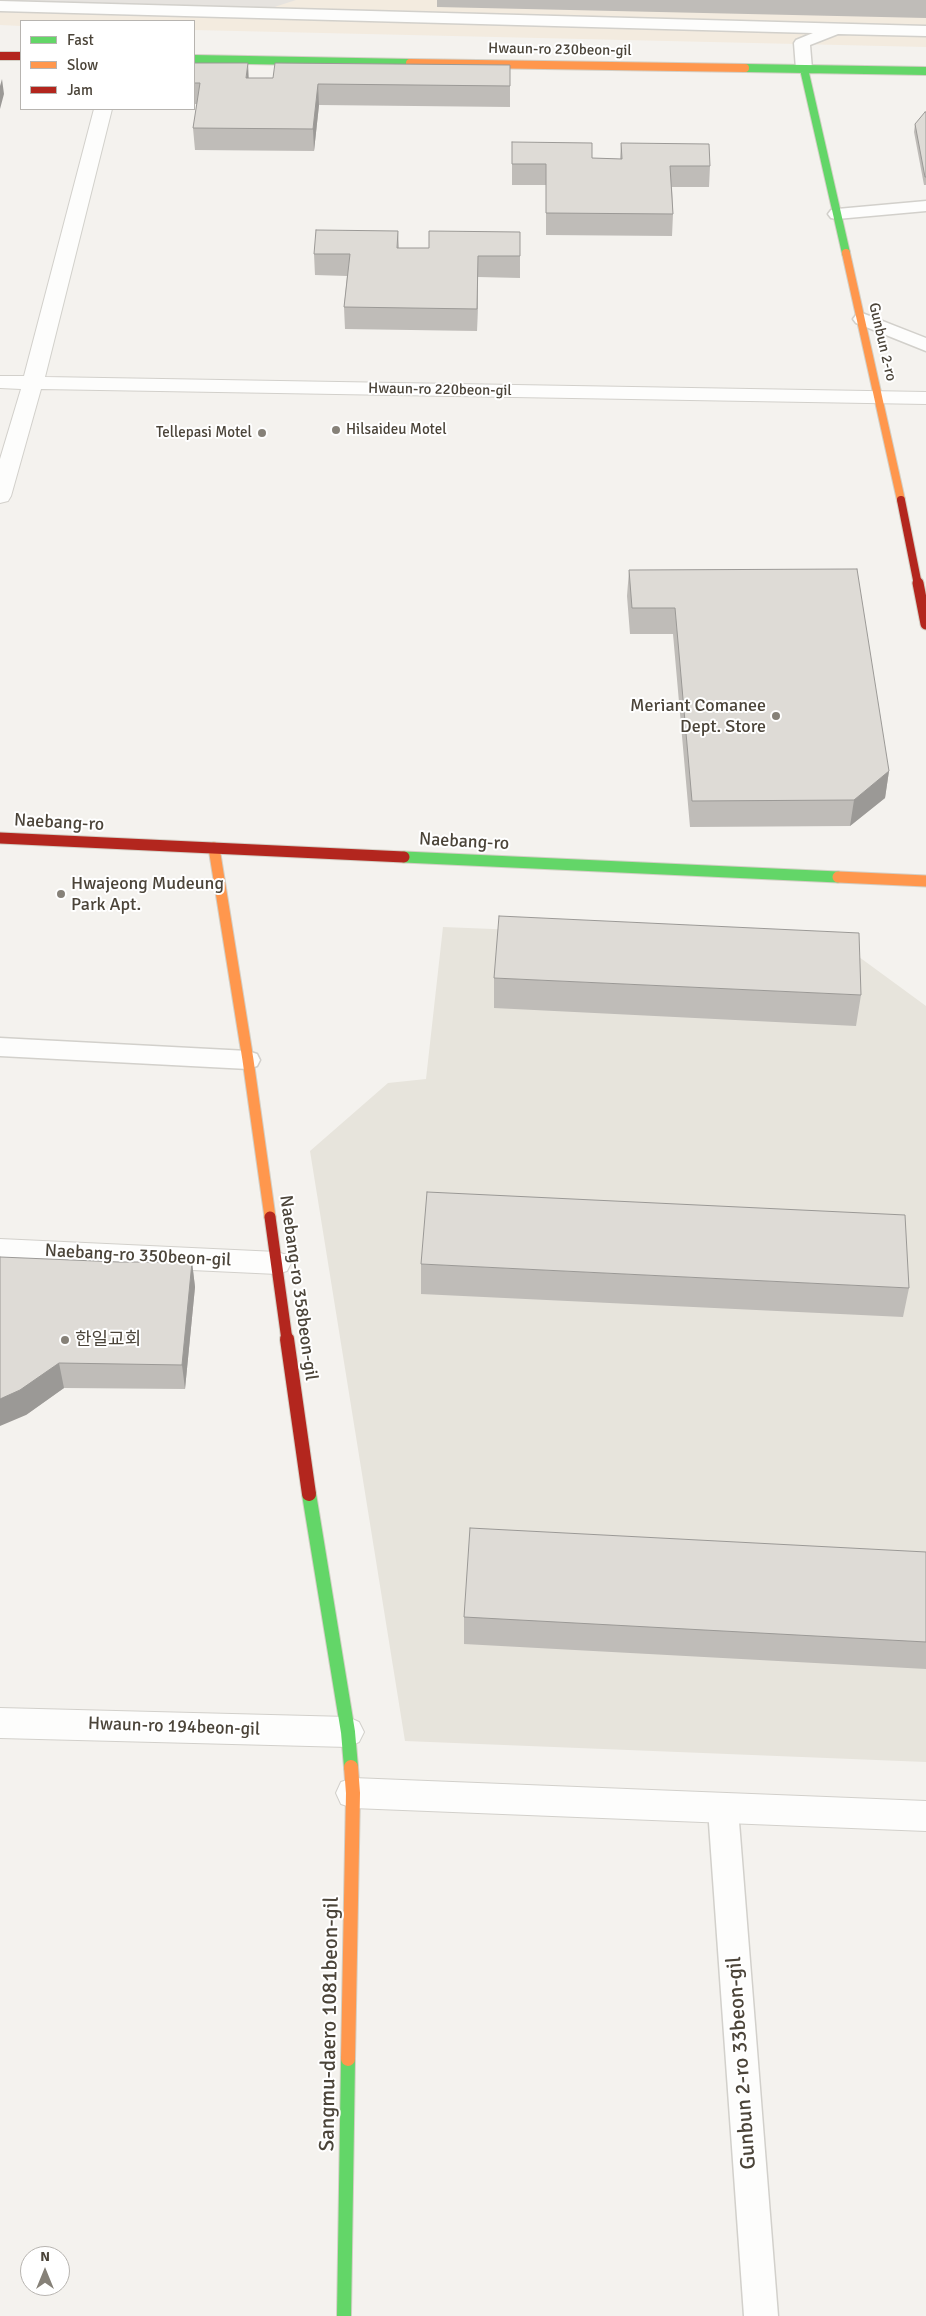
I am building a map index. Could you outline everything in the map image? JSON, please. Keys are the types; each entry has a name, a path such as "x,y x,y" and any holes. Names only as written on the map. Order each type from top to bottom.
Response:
{"street":[{"path":"0,56 20,56"},
{"name":"Hwaun-ro 230beon-gil","path":"195,59 926,71"},
{"name":"Gunbun 2-ro","path":"804,68 880,398 926,624"},
{"path":"0,496 33,382 103,110"},
{"name":"Hwaun-ro 220beon-gil","path":"0,382 926,398"},
{"name":"Naebang-ro","path":"0,838 926,881"},
{"name":"Naebang-ro 358beon-gil","path":"214,848 248,1060 313,1522 348,1732"},
{"name":"Naebang-ro 350beon-gil","path":"0,1250 277,1263"},
{"name":"Hwaun-ro 194beon-gil","path":"0,1722 348,1732"},
{"name":"Sangmu-daero 1081beon-gil","path":"344,2316 353,1794 348,1732"},
{"path":"353,1794 926,1816"}],"lane":[{"path":"0,6 226,5 926,31"},
{"path":"804,68 802,43 836,29"},
{"path":"837,214 926,206"},
{"path":"862,319 926,346"},
{"path":"0,1047 248,1060"},
{"name":"Gunbun 2-ro 33beon-gil","path":"724,1809 761,2316"}],"shaded area":[{"path":"0,0 926,0 926,47 195,30 195,20 20,20 20,26 0,25"},
{"path":"0,0 296,0 259,12 0,6"},
{"path":"443,927 840,943 926,1006 926,1762 405,1741 310,1151 388,1083 426,1079"}],"building":[{"path":"195,63 248,63 246,78 273,78 275,63 510,65 510,86 318,84 313,129 193,128 200,83 195,83"},
{"path":"926,112 926,177 915,124"},
{"path":"512,142 592,143 592,158 622,159 621,143 709,144 710,166 670,166 673,214 546,213 546,164 512,164"},
{"path":"316,230 398,231 397,248 429,248 429,231 520,232 520,256 478,256 477,309 344,307 350,254 314,254"},
{"name":"Meriant Comanee Dept. Store","path":"857,569 889,771 854,800 692,801 675,608 632,608 629,570"},
{"path":"499,916 859,933 861,995 494,978"},
{"path":"427,1192 905,1215 909,1288 421,1264"},
{"path":"0,1257 119,1262 192,1262 182,1365 59,1363 20,1390 0,1399"},
{"path":"470,1528 926,1552 926,1642 464,1617"}],"traffic: fast":[{"path":"195,59 410,63"},
{"path":"745,68 926,71"},
{"path":"804,69 846,253"},
{"path":"404,857 838,877"},
{"path":"309,1494 348,1732 351,1767"},
{"path":"344,2316 348,2059"}],"traffic: slow":[{"path":"410,63 745,68"},
{"path":"846,253 901,500"},
{"path":"214,848 248,1060 270,1217"},
{"path":"838,877 926,881"},
{"path":"348,2059 353,1793 351,1767"}],"traffic: jam":[{"path":"0,56 20,56"},
{"path":"901,500 926,624"},
{"path":"0,838 404,857"},
{"path":"270,1217 309,1494"}],"place":[{"name":"Hilsaideu Motel","path":"336,430"},
{"name":"Tellepasi Motel","path":"262,433"},
{"name":"Meriant Comanee Dept. Store","path":"776,716"},
{"name":"Hwajeong Mudeung Park Apt.","path":"61,894"},
{"name":"한일교회","path":"65,1340"}]}
